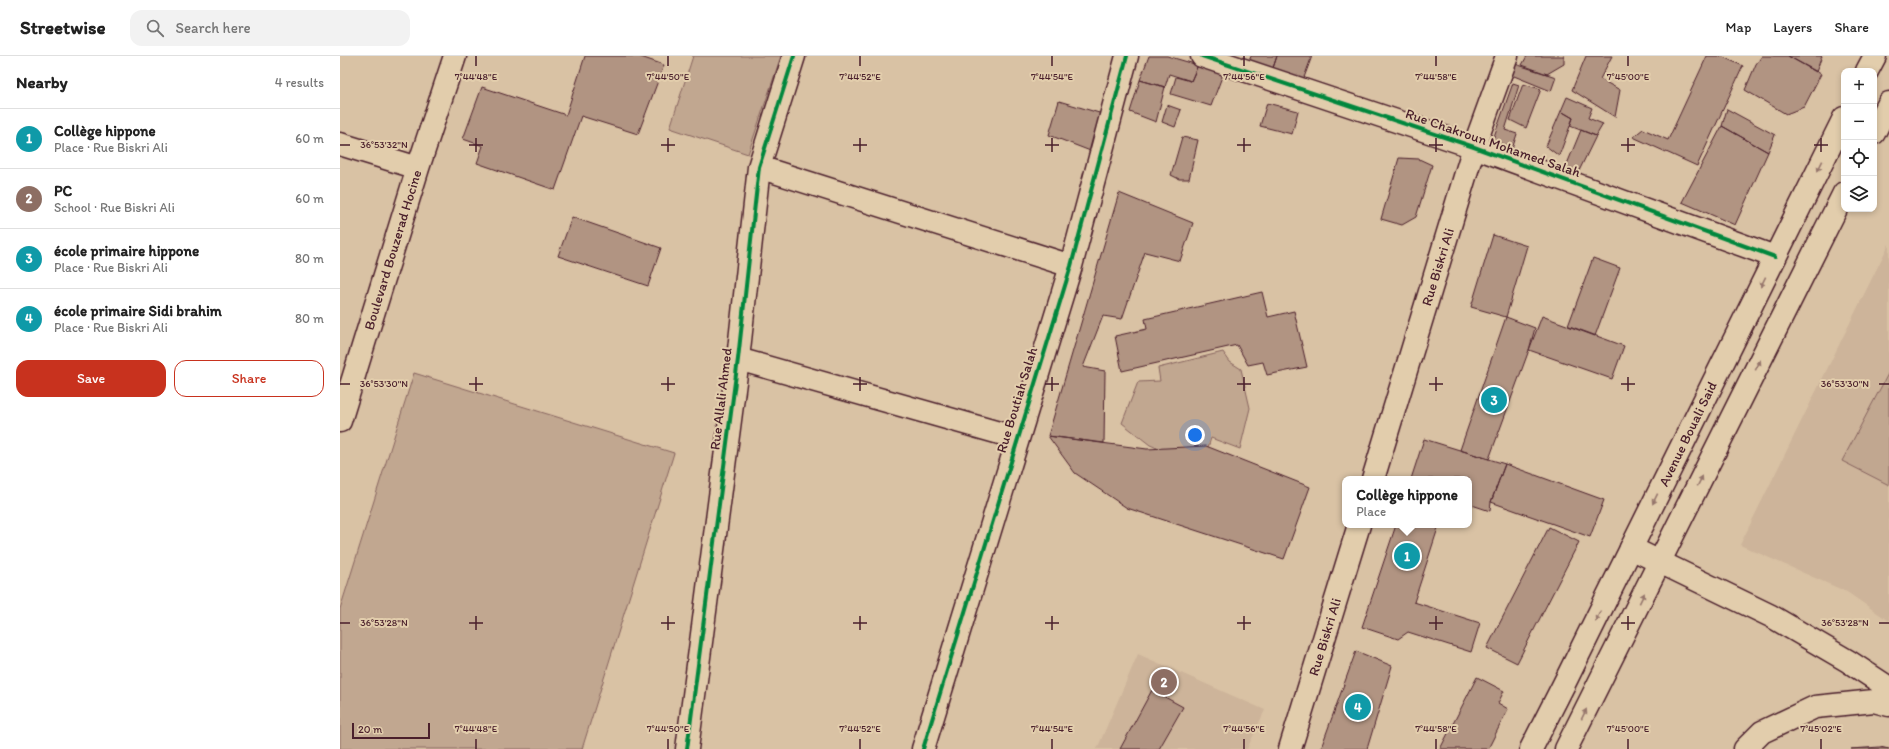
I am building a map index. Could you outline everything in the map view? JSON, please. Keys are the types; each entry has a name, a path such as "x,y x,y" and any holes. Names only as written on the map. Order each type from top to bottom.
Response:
{"street":[{"name":"Boulevard Bouzerad Hocine","path":"340,421 418,168 455,56"},
{"name":"Rue Allali Ahmed","path":"687,749 738,360 759,167 794,56"},
{"name":"Rue Boutiah Salah","path":"923,749 1017,438 1071,266 1127,56"},
{"name":"Rue Chakroun Mohamed Salah","path":"1202,56 1474,147 1775,257"},
{"name":"Rue Biskri Ali","path":"1374,476 1474,147 1507,56"},
{"path":"1869,68 1875,56"},
{"path":"1877,127 1889,103"},
{"name":"Avenue Bouali Said","path":"1531,749 1841,124"},
{"path":"340,144 418,168"},
{"path":"759,167 1071,266"},
{"path":"1566,749 1841,199"},
{"path":"738,360 1017,438"},
{"name":"Rue Biskri Ali","path":"1290,749 1358,528"},
{"path":"1631,548 1770,616 1848,661 1889,688"},
{"path":"1745,749 1762,732 1815,707 1874,701 1889,705"}],"shaded area":[{"path":"693,56 781,56 748,154 670,128"},
{"path":"1889,244 1889,621 1847,592 1740,545"},
{"path":"1223,352 1230,362 1241,369 1250,408 1240,449 1211,438 1202,467 1150,445 1122,423 1138,382 1160,381 1158,368"},
{"path":"1889,372 1889,485 1842,461"},
{"path":"414,373 674,453 582,749 340,749 340,609"},
{"path":"1138,654 1265,710 1247,749 1097,749"}],"building":[{"path":"585,56 638,56 664,65 638,134 581,116 555,190 477,163 483,146 463,139 482,87 566,115"},
{"path":"1149,56 1167,56 1198,65 1191,81 1169,74 1165,87 1140,80"},
{"path":"1251,56 1277,56 1272,71 1249,62"},
{"path":"1277,56 1312,56 1302,83 1272,71"},
{"path":"1527,56 1564,56 1564,64 1547,74 1522,65"},
{"path":"1586,56 1612,56 1600,79 1620,90 1615,117 1572,90"},
{"path":"1707,56 1721,56 1743,66 1697,166 1633,137 1643,129 1668,140"},
{"path":"1762,56 1788,56 1821,74 1804,107 1786,114 1745,90 1756,64"},
{"path":"1788,56 1822,56 1816,72"},
{"path":"1512,63 1556,77 1551,91 1514,76 1510,83 1506,81"},
{"path":"1198,65 1223,74 1211,106 1171,94 1176,77 1191,81"},
{"path":"1140,80 1165,87 1156,122 1130,112"},
{"path":"1513,83 1519,85 1505,130 1517,134 1512,149 1492,142"},
{"path":"1523,84 1541,89 1526,128 1510,120"},
{"path":"1567,97 1592,108 1588,118 1603,124 1596,136 1570,126 1573,118 1561,111"},
{"path":"1059,101 1106,115 1093,152 1049,135"},
{"path":"1267,103 1298,111 1292,134 1260,126"},
{"path":"1167,105 1181,110 1175,127 1162,122"},
{"path":"1727,109 1775,135 1768,152 1722,126"},
{"path":"1561,111 1573,118 1559,156 1546,146"},
{"path":"1722,126 1768,152 1735,225 1682,202"},
{"path":"1581,130 1596,136 1577,175 1565,169"},
{"path":"1182,137 1198,140 1189,179 1179,179 1171,175"},
{"path":"1399,158 1419,159 1432,165 1416,217 1402,225 1381,219"},
{"path":"1119,193 1193,223 1180,261 1145,252 1122,319 1103,316 1083,367 1105,371 1104,443 1048,436"},
{"path":"572,217 661,248 648,286 558,256"},
{"path":"1493,235 1527,246 1506,317 1471,307"},
{"path":"1593,258 1620,268 1595,336 1568,326"},
{"path":"1262,292 1268,317 1294,311 1307,367 1267,375 1263,362 1248,365 1237,345 1122,371 1115,336 1147,329 1145,319"},
{"path":"1542,316 1624,346 1612,379 1529,350"},
{"path":"1506,317 1535,328 1529,350 1489,459 1460,450"},
{"path":"1048,436 1147,449 1206,446 1310,487 1284,559 1127,508 1075,473"},
{"path":"1424,439 1505,464 1491,502 1490,511 1472,505 1472,476 1412,476"},
{"path":"1505,464 1604,500 1590,537 1491,502"},
{"path":"1549,527 1579,542 1517,663 1487,648"},
{"path":"1395,528 1438,528 1414,602 1480,623 1471,652 1408,632 1398,639 1362,627"},
{"path":"1356,651 1392,666 1367,749 1323,749 1321,748"},
{"path":"1477,677 1504,691 1498,703 1508,709 1488,749 1440,749"},
{"path":"1152,690 1183,707 1159,749 1120,749"},
{"path":"1880,747 1889,749 1851,749"}],"cycle path":[{"path":"687,749 738,359 759,167 794,56"},
{"path":"923,749 1071,266 1127,56"},
{"path":"1202,56 1474,147 1775,257"}],"place":[{"name":"école primaire hippone","path":"1494,400"},
{"name":"Collège hippone","path":"1407,556"},
{"name":"PC","path":"1164,682"},
{"name":"école primaire Sidi brahim","path":"1358,707"}]}
